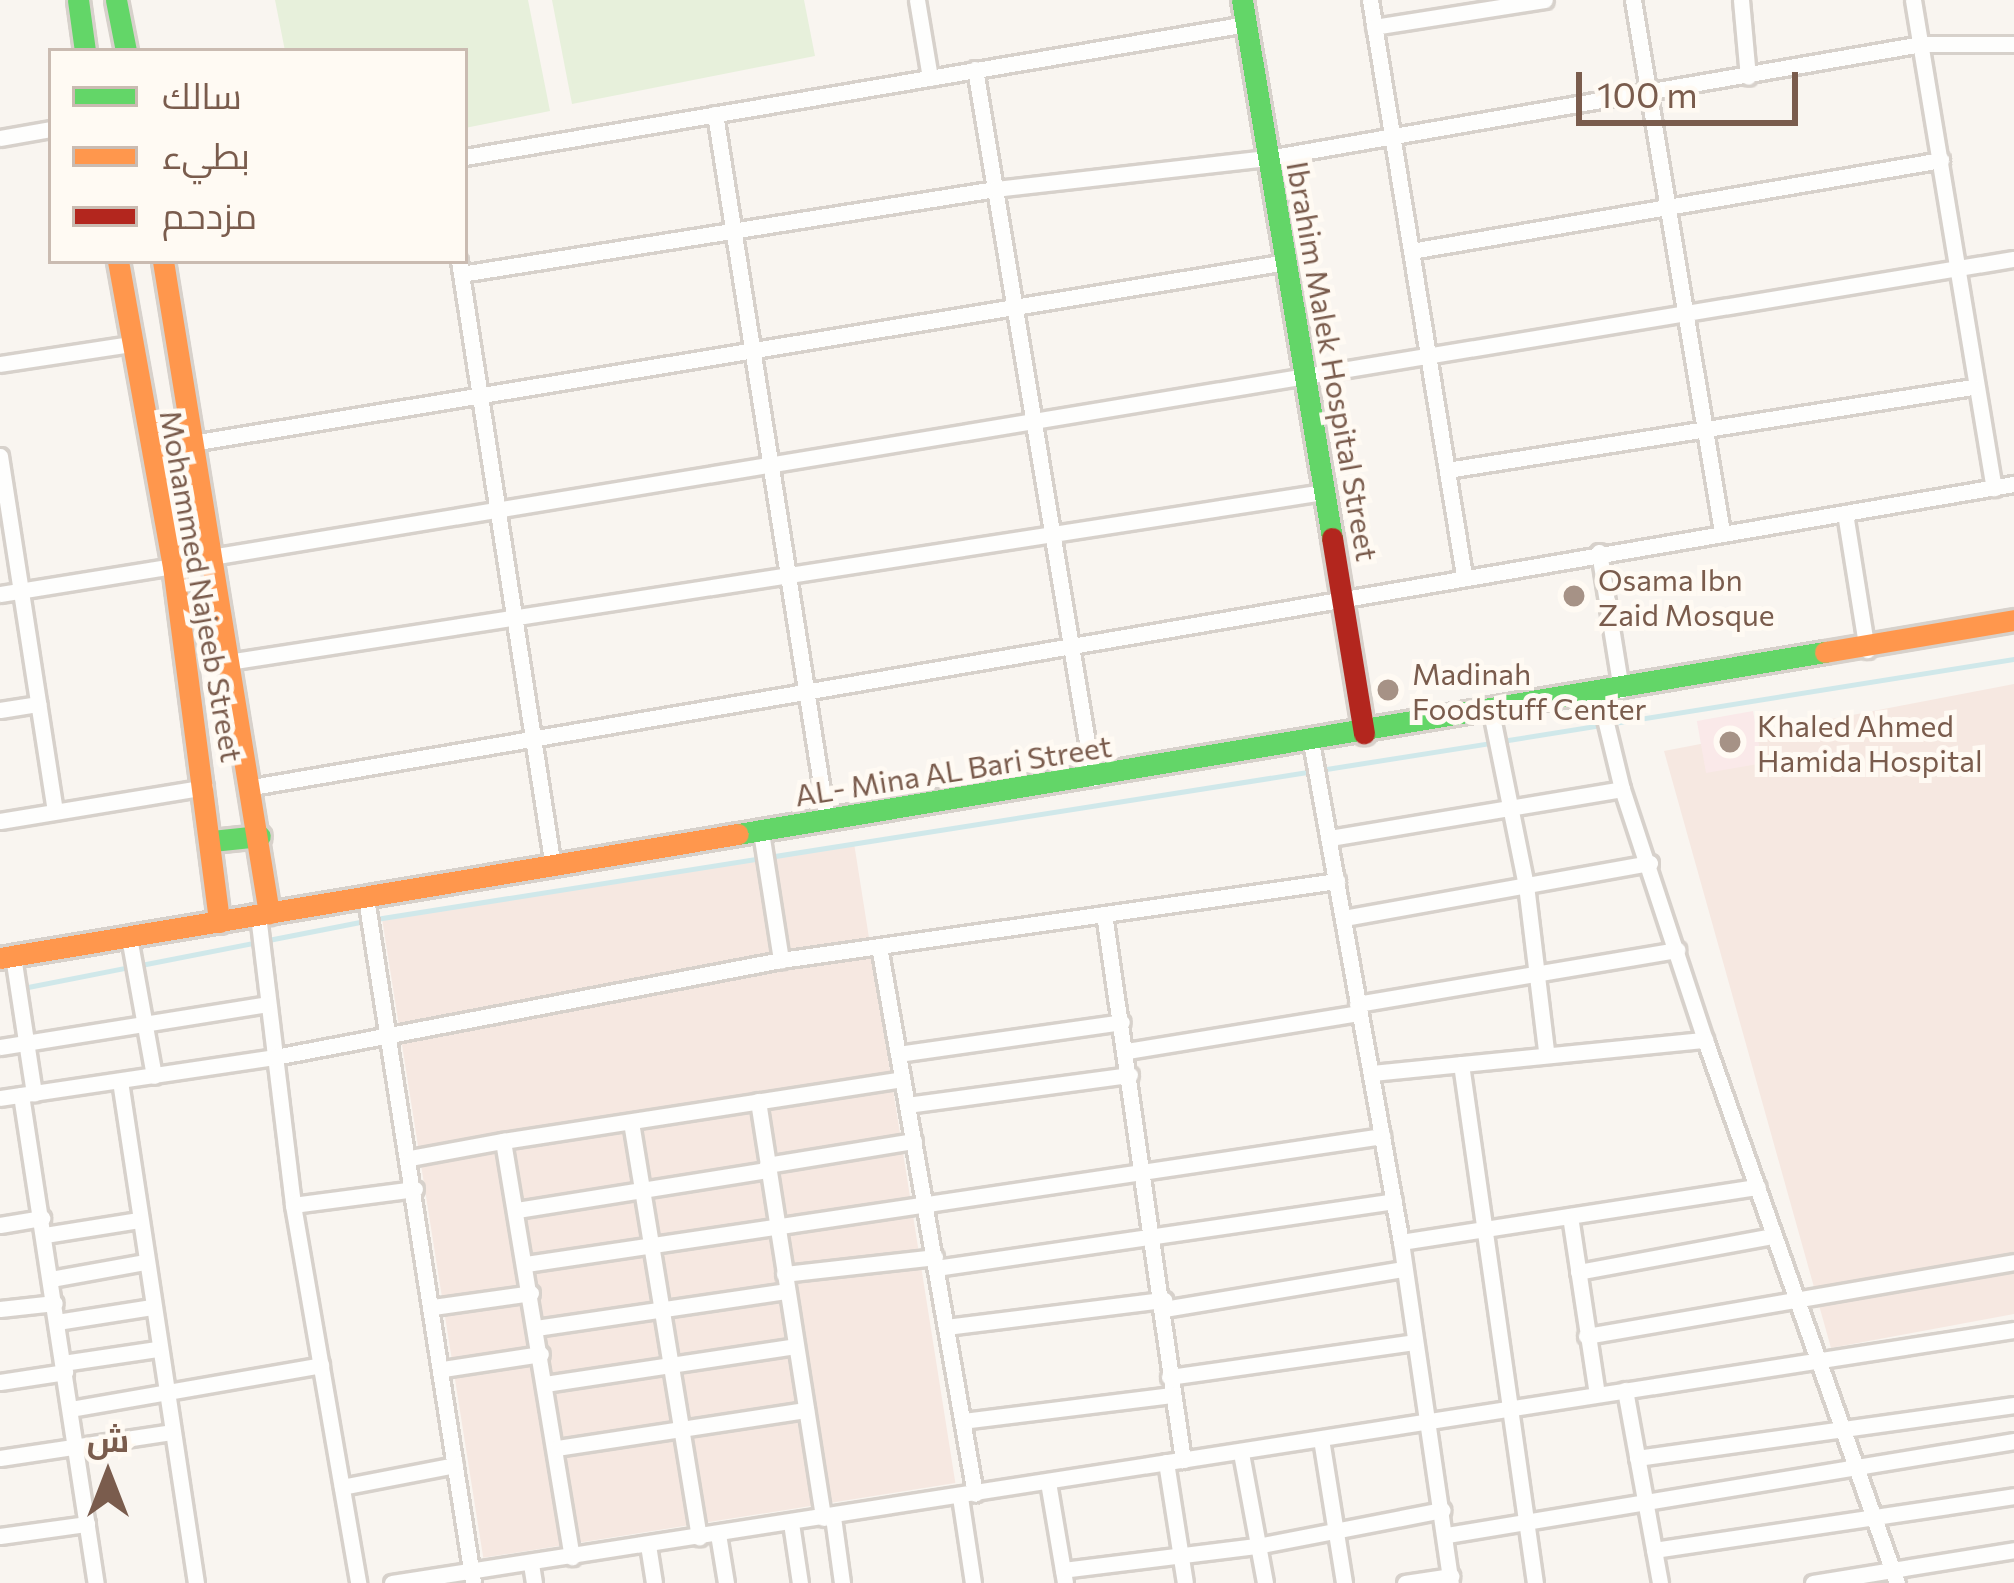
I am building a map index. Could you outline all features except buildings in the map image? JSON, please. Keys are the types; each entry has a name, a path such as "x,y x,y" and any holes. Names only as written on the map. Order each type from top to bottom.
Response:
{"main road":[{"path":"78,0 85,48"},
{"path":"116,0 125,48"},
{"name":"Ibrahim Malek Hospital Street","path":"1242,0 1364,733"},
{"name":"Mohammed Najeeb Street","path":"118,264 173,566 219,922"},
{"name":"Mohammed Najeeb Street","path":"163,264 253,787 264,914"},
{"path":"1916,641 2014,620"},
{"path":"1916,641 2014,637"},
{"name":"AL- Mina AL Bari Street","path":"6,957 1916,641"},
{"path":"212,841 260,836"}],"street":[{"path":"917,0 930,77"},
{"path":"1370,0 1464,575"},
{"path":"1374,27 1545,0"},
{"path":"1634,0 1722,532"},
{"path":"1742,0 1748,76"},
{"path":"1913,0 1972,387 1994,488"},
{"path":"468,156 1246,24"},
{"path":"553,867 460,268 995,189 1268,158 1921,44 2014,44"},
{"path":"975,69 1093,778"},
{"path":"715,114 826,822"},
{"path":"0,138 48,130"},
{"path":"1411,251 1941,160"},
{"path":"211,557 1032,416 1428,357 2014,259"},
{"path":"192,443 478,392 1286,262"},
{"path":"0,364 131,344"},
{"path":"1447,470 1972,387"},
{"path":"0,456 55,811"},
{"path":"253,787 534,733 2014,484"},
{"path":"228,662 1324,492"},
{"path":"1845,513 1867,650"},
{"path":"1599,552 1622,789 1772,1236 1894,1576"},
{"path":"0,594 173,566"},
{"path":"0,710 39,704"},
{"path":"1491,712 1526,886 1546,1052"},
{"path":"1311,742 1394,1201 1447,1535 1451,1579 1406,1583"},
{"path":"0,821 205,787"},
{"path":"1330,838 1622,789"},
{"path":"761,832 781,960"},
{"path":"1344,919 1650,863"},
{"path":"0,1098 274,1057 390,1030 781,960 1337,880"},
{"path":"367,898 474,1578"},
{"path":"264,914 268,1004 292,1204 358,1583"},
{"path":"1104,914 1127,1051 1140,1172 1164,1304 1185,1583"},
{"path":"129,937 154,1076"},
{"path":"879,946 963,1421 974,1583"},
{"path":"1127,1051 1677,950"},
{"path":"6,957 27,1043 27,1094 43,1226 96,1583"},
{"path":"0,1047 268,1004"},
{"path":"898,1054 1122,1022"},
{"path":"1372,1073 1546,1052 1705,1040"},
{"path":"1460,1064 1504,1408 1535,1583"},
{"path":"907,1105 1130,1075"},
{"path":"410,1158 902,1078"},
{"path":"120,1081 164,1396 196,1583"},
{"path":"758,1101 806,1410 842,1583"},
{"path":"632,1122 698,1538"},
{"path":"526,1264 925,1199 1382,1136"},
{"path":"503,1141 572,1557"},
{"path":"517,1210 914,1141"},
{"path":"1401,1242 1758,1187"},
{"path":"292,1204 415,1190"},
{"path":"536,1328 663,1310 785,1282 1394,1201"},
{"path":"1570,1216 1597,1394"},
{"path":"0,1225 140,1220"},
{"path":"1578,1271 1772,1236"},
{"path":"51,1279 145,1262"},
{"path":"1586,1336 2014,1262"},
{"path":"946,1327 1164,1304 1404,1269"},
{"path":"433,1307 531,1293"},
{"path":"0,1309 55,1303"},
{"path":"57,1322 152,1307"},
{"path":"392,1583 474,1578 572,1557 2014,1330"},
{"path":"963,1421 1414,1342"},
{"path":"545,1384 796,1346"},
{"path":"0,1382 158,1348"},
{"path":"443,1369 541,1354"},
{"path":"70,1409 321,1365"},
{"path":"1625,1390 1660,1583"},
{"path":"1637,1458 1839,1425 2014,1405"},
{"path":"556,1448 806,1410"},
{"path":"0,1458 171,1432"},
{"path":"1321,1439 1344,1583"},
{"path":"1447,1535 2014,1441"},
{"path":"1241,1453 1264,1583"},
{"path":"342,1487 455,1465"},
{"path":"1048,1482 1064,1576 1443,1510"},
{"path":"1654,1550 2014,1496"},
{"path":"0,1536 87,1523"},
{"path":"791,1523 800,1583"},
{"path":"718,1534 726,1583"},
{"path":"648,1545 654,1583"},
{"path":"1813,1583 1894,1576 2014,1550"},
{"path":"531,1564 534,1583"}],"shaded area":[{"path":"2014,684 2014,1314 1831,1348 1664,751"},
{"name":"Khaled Ahmed Hamida Hospital","path":"1753,711 1762,763 1706,773 1697,721"},
{"path":"854,843 955,1483 483,1558 382,918"}],"green space":[{"path":"275,0 528,0 550,111 468,127 468,48 284,48"},
{"path":"552,0 804,0 815,56 572,104"}],"waterway":[{"path":"1502,741 2014,659"},
{"path":"376,919 1491,743"},
{"path":"141,965 365,921"},
{"path":"23,988 130,967"}],"traffic: fast":[{"path":"78,0 85,48"},
{"path":"116,0 125,48"},
{"path":"1242,0 1332,538"},
{"path":"738,834 1825,652"},
{"path":"212,841 260,836"}],"traffic: slow":[{"path":"119,264 173,566 219,922"},
{"path":"163,264 269,913"},
{"path":"1825,652 2014,620"},
{"path":"0,958 738,834"}],"traffic: jam":[{"path":"1332,538 1364,733"}],"place":[{"name":"Osama Ibn Zaid Mosque","path":"1574,596"},
{"name":"Madinah Foodstuff Center","path":"1388,690"},
{"name":"Khaled Ahmed Hamida Hospital","path":"1730,742"}]}
